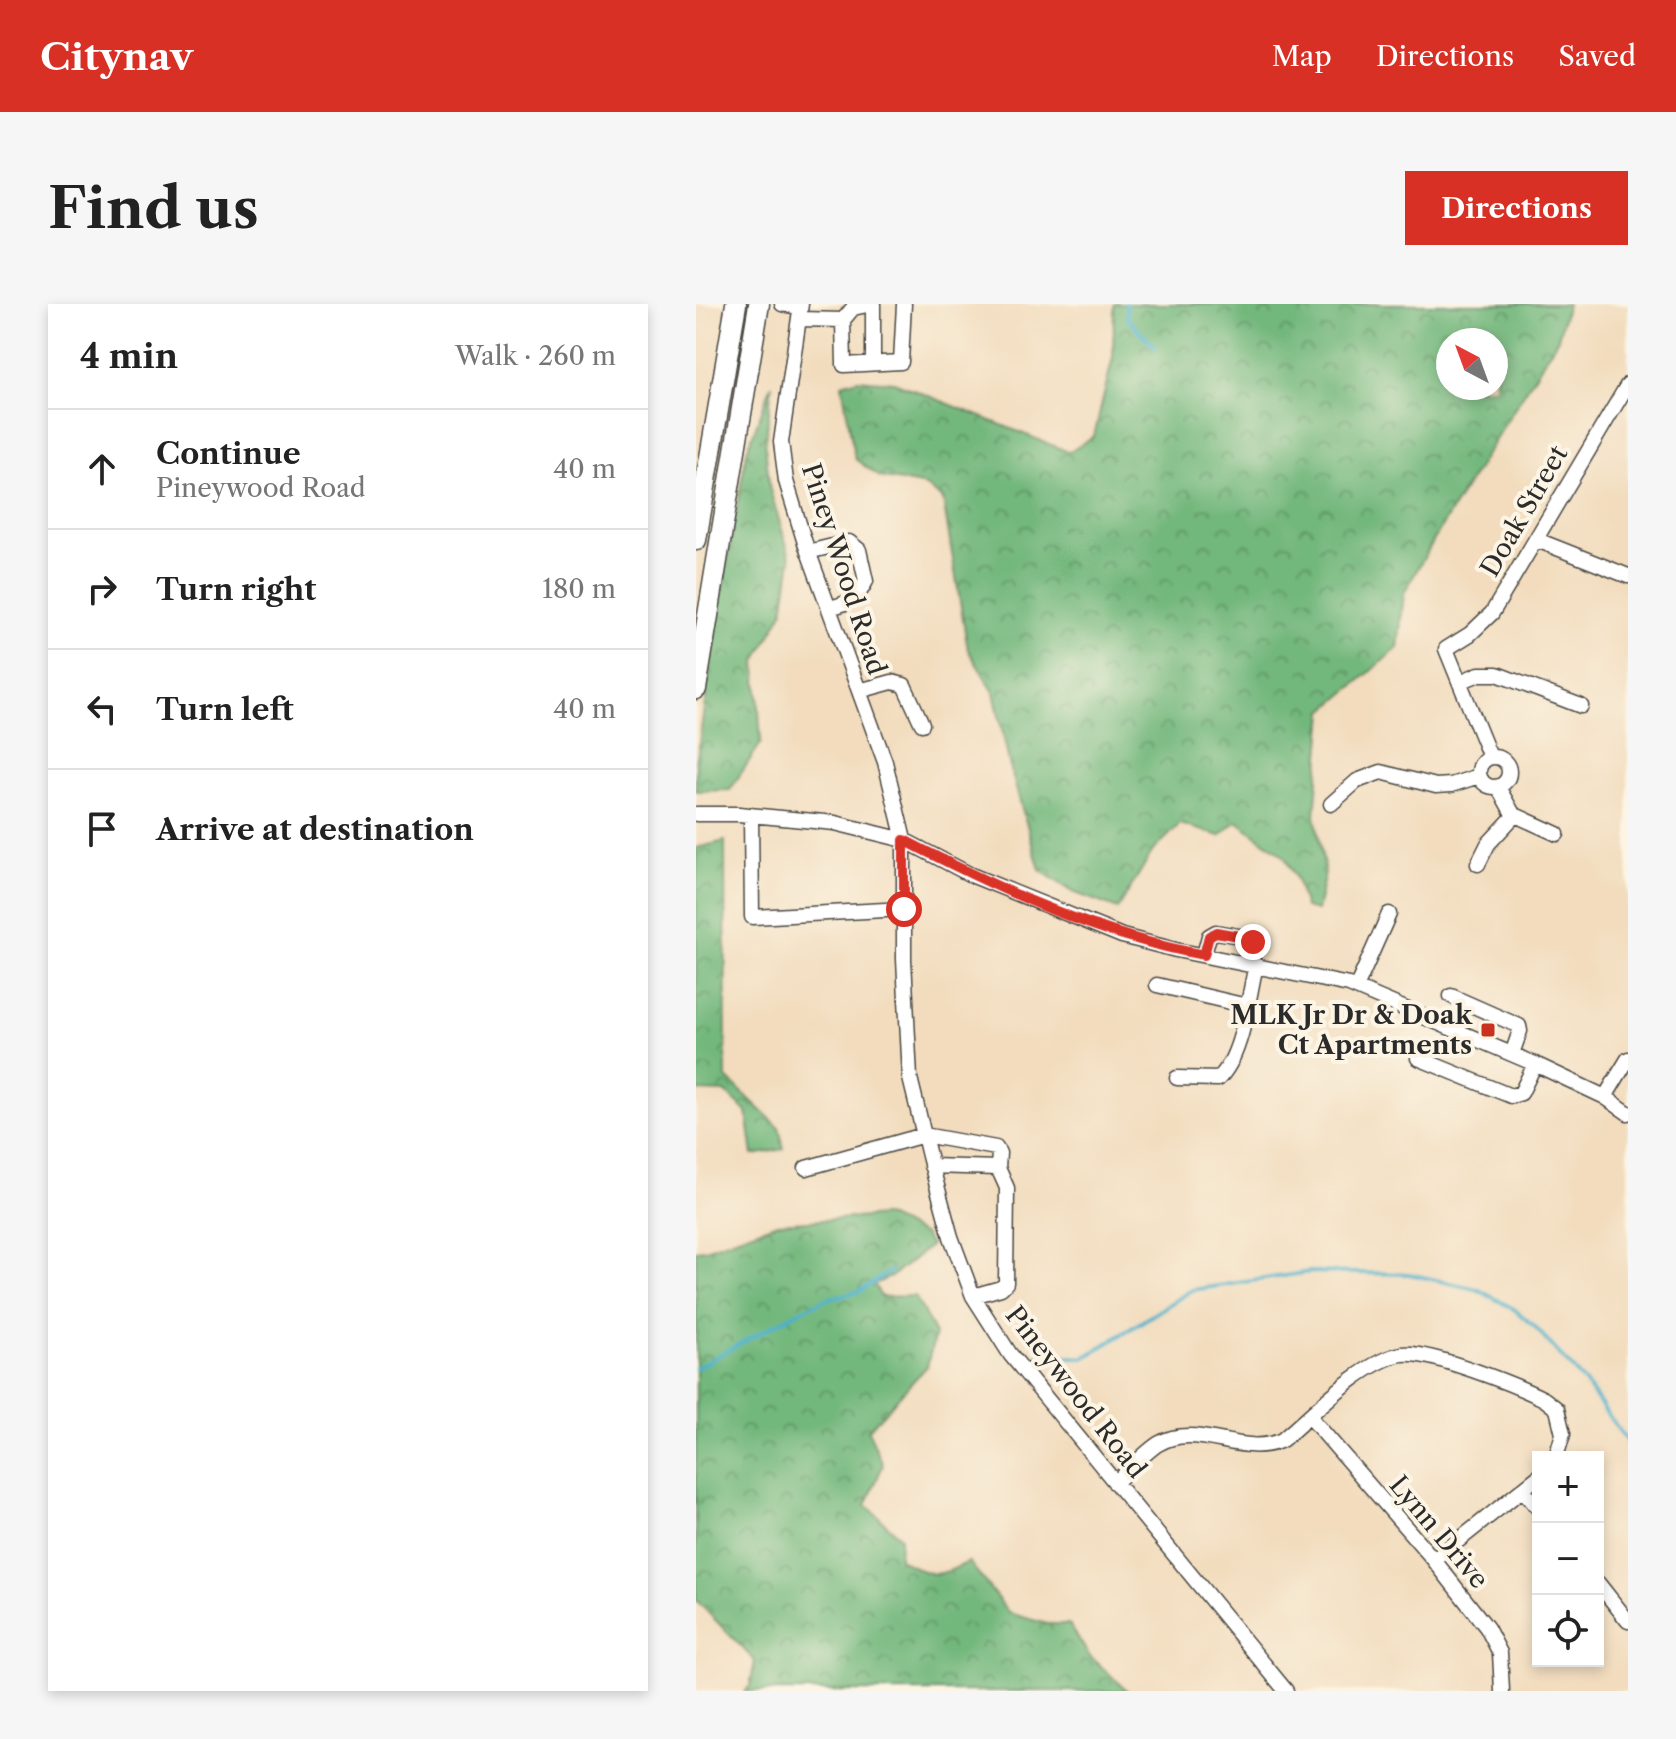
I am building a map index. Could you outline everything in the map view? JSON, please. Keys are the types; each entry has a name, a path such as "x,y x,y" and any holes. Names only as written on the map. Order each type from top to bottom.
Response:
{"highway":[{"path":"696,540 736,304"},
{"path":"696,689 759,304"}],"street":[{"path":"782,304 843,320"},
{"path":"873,363 872,304 853,308 843,320 844,365 901,362 904,304"},
{"name":"Piney Wood Road","path":"800,310 781,442 786,481 808,552 885,762 904,840"},
{"name":"Doak Street","path":"1460,682 1446,649 1470,634 1492,613 1628,384"},
{"path":"1537,540 1628,576"},
{"path":"808,552 849,542 859,550 866,581 859,595 851,603 829,608"},
{"path":"1490,757 1460,682 1479,674 1497,674 1581,706"},
{"path":"859,691 892,682 904,685 922,724"},
{"path":"1498,787 1509,776 1508,765 1501,758 1490,757 1482,762 1479,776 1484,784 1498,787 1515,815 1557,834"},
{"path":"1331,804 1357,781 1381,772 1436,786 1451,785 1479,776"},
{"path":"696,814 835,823 904,840 971,875 1122,936 1356,988 1535,1064 1605,1097 1628,1113"},
{"path":"745,815 752,917 904,909"},
{"path":"1478,864 1488,844 1515,815"},
{"name":"Pineywood Road","path":"904,840 910,1078 951,1237 973,1296 1010,1354 1286,1691"},
{"path":"1356,988 1389,914"},
{"path":"1177,1078 1218,1079 1226,1071 1238,1043 1247,1006 1253,942 1250,938 1216,932 1209,936 1204,955"},
{"path":"1157,985 1247,1006"},
{"path":"1451,996 1519,1026 1512,1054"},
{"path":"1418,1058 1511,1096 1521,1093 1535,1064"},
{"path":"1605,1097 1628,1059"},
{"path":"806,1168 924,1135 996,1148 999,1153 998,1168 1007,1188 1006,1283 1001,1288 973,1296"},
{"path":"931,1166 998,1168"},
{"path":"1115,1483 1158,1444 1181,1435 1268,1447 1282,1440 1363,1372 1387,1358 1406,1353 1445,1362 1544,1399 1557,1409 1563,1434 1558,1451"},
{"name":"Lynn Drive","path":"1310,1417 1434,1560 1493,1639 1500,1653 1502,1691"},
{"path":"1434,1560 1532,1482"},
{"path":"1523,1490 1532,1501"},
{"path":"1604,1591 1628,1621"}],"green space":[{"path":"1114,304 1567,304 1558,338 1404,593 1398,648 1324,711 1315,815 1325,872 1317,911 1305,908 1296,879 1284,856 1237,821 1220,836 1180,824 1152,852 1118,909 1073,892 1040,870 1010,767 994,692 968,650 943,499 926,486 880,477 855,459 842,384 858,379 894,382 1069,452 1094,436 1113,357"},
{"path":"772,384 765,445 770,490 791,560 783,612 756,661 761,743 730,790 696,791 696,764 717,619 747,450"},
{"path":"725,841 726,1077 779,1127 784,1149 753,1155 747,1112 725,1092 696,1091 696,848"},
{"path":"885,1216 924,1235 930,1246 891,1277 874,1284 881,1297 915,1296 935,1334 927,1366 868,1430 883,1465 866,1505 900,1537 899,1559 933,1574 969,1562 1009,1613 1047,1624 1069,1624 1089,1655 1128,1691 745,1691 750,1686 755,1661 696,1600 696,1250 777,1223"}],"waterway":[{"path":"1126,304 1127,318 1155,347"},
{"path":"696,1368 801,1310 826,1299 860,1291 891,1271"},
{"path":"1039,1354 1084,1358 1192,1290 1310,1272 1409,1274 1477,1289 1514,1309 1535,1327 1586,1384 1628,1443"}],"place":[{"name":"MLK Jr Dr & Doak Ct Apartments","path":"1488,1030"}],"route":[{"path":"904,909 904,840 971,875 1122,936 1204,955 1209,936 1216,932 1250,938 1253,942"}]}
